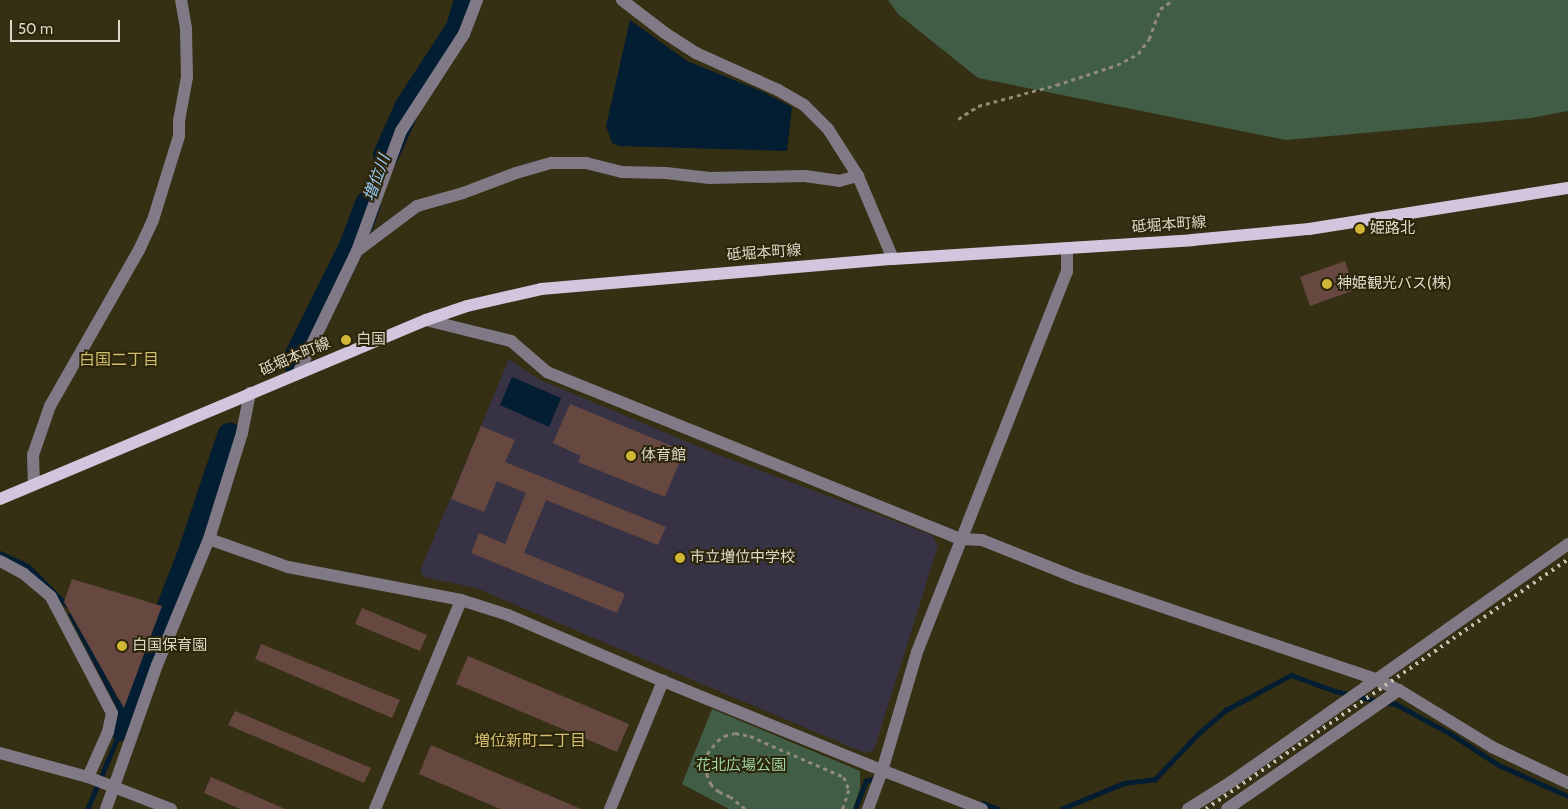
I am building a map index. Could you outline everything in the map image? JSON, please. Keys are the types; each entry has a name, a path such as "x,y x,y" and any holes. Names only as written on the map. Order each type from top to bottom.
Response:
{"main road":[{"name":"砥堀本町線","path":"0,499 426,320 467,306 541,288 893,259 1309,230 1568,188"}],"street":[{"path":"34,484 33,455 50,406 139,250 152,220 179,136 179,121 188,77 186,28 181,0"},
{"path":"298,373 357,250 401,131 464,34 477,0"},
{"path":"622,0 665,33 696,53 778,90 804,105 828,129 858,176 893,259"},
{"path":"357,250 417,206 463,193 516,173 552,163 586,163 622,172 666,173 710,178 805,176 839,181 858,176"},
{"path":"868,809 882,771 916,652 1067,272 1067,248"},
{"path":"426,320 512,342 547,372 960,538 982,540 1077,578 1375,679 1399,690 1492,747 1568,783"},
{"path":"106,809 157,665 209,539 242,433 250,393"},
{"path":"209,539 288,567 461,600 508,615 882,771 982,809"},
{"path":"1188,809 1231,782 1568,544"},
{"path":"0,561 24,574 51,597 112,714 108,732 88,777"},
{"path":"375,809 461,600"},
{"path":"610,809 663,681"},
{"path":"1227,809 1399,690"},
{"path":"0,753 88,777 171,809"}],"path":[{"path":"958,119 978,106 1056,85 1117,65 1138,54 1149,39 1160,9 1172,0"},
{"path":"745,809 730,797 719,792 712,785 707,776 705,763 708,754 717,741 724,736 735,733 750,736 844,778 850,790 843,809"}],"shaded area":[{"name":"市立増位中学校","path":"509,359 538,379 716,454 932,535 938,546 874,750 865,753 476,588 424,577 420,571"}],"green space":[{"path":"888,0 1568,0 1568,111 1531,118 1286,140 978,78 898,14"},
{"name":"花北広場公園","path":"712,709 860,771 860,789 853,809 729,809 682,784"}],"water":[{"path":"630,20 687,61 761,91 792,107 787,151 619,146 612,143 606,126"},
{"path":"512,377 561,398 549,427 500,405"}],"building":[{"name":"神姫観光バス(株)","path":"1345,261 1355,290 1310,306 1300,277"},
{"name":"体育館","path":"570,404 684,451 665,497 578,462 581,456 553,443"},
{"path":"481,426 515,440 505,462 666,527 658,545 546,500 524,553 625,594 617,613 471,553 479,533 505,544 526,493 497,481 484,512 451,499"},
{"path":"72,579 162,606 124,708 64,602"},
{"path":"362,608 427,635 420,651 355,624"},
{"path":"261,644 400,700 392,718 255,659"},
{"path":"468,656 629,724 617,752 456,684"},
{"path":"235,711 371,768 364,783 228,725"},
{"path":"431,745 581,809 500,809 419,774"},
{"path":"211,777 285,809 240,809 204,793"}],"waterway":[{"name":"増位川","path":"386,155 408,106 459,28 467,0"},
{"name":"増位川","path":"295,361 352,246 368,204"},
{"path":"122,728 189,558 230,436"},
{"path":"0,553 28,566 67,605"},
{"path":"71,614 121,710 122,728 88,809"},
{"path":"1061,809 1124,783 1155,779 1198,734 1226,710 1291,675 1335,691 1378,701"},
{"path":"1385,702 1396,704 1451,734 1499,765 1568,796"},
{"path":"855,809 866,781 876,778"},
{"path":"983,803 998,809"}],"railway":[{"path":"1206,809 1568,559"}],"place":[{"name":"姫路北","path":"1360,229"},
{"name":"神姫観光バス(株)","path":"1327,284"},
{"name":"白国","path":"346,340"},
{"name":"体育館","path":"631,456"},
{"name":"市立増位中学校","path":"680,558"},
{"name":"白国保育園","path":"122,646"}],"district":[{"name":"白国二丁目","path":"119,360"},
{"name":"増位新町二丁目","path":"530,741"}]}
